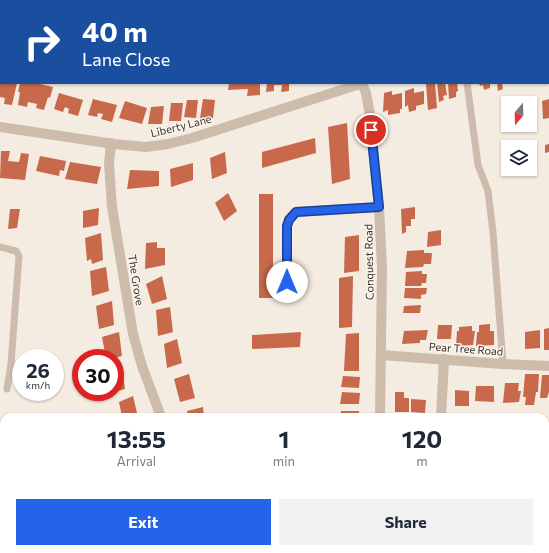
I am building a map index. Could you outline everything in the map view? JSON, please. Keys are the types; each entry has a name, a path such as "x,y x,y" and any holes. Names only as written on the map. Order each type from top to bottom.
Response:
{"street":[{"name":"Liberty Lane","path":"0,127 146,147 168,144 192,138 359,84"},
{"name":"Conquest Road","path":"362,84 366,93 370,115 379,207 382,268 380,413"},
{"name":"The Grove","path":"110,143 109,164 112,207 133,334 142,366 160,413"},
{"path":"287,282 287,226 289,220 296,212 379,207"},
{"name":"Pear Tree Road","path":"381,355 549,366"},
{"path":"441,413 444,360"}],"lane":[{"path":"467,84 478,165 488,191 494,232 503,364"},
{"path":"0,248 16,251 19,256 12,356 7,389"}],"building":[{"path":"0,84 17,84 12,105 4,104 5,98 0,97"},
{"path":"20,84 40,84 53,87 50,98 48,97 44,110 36,108 37,104 28,102 27,107 18,105 20,92 18,92"},
{"path":"229,84 260,84 260,95 247,96 248,89 228,90"},
{"path":"267,84 289,84 289,91 281,92 282,85 274,85 274,91 266,92"},
{"path":"426,84 435,84 437,108 428,110"},
{"path":"437,84 445,84 447,95 443,96 444,100 439,102"},
{"path":"448,84 457,84 458,91 456,92 456,97 449,99"},
{"path":"479,84 490,84 490,88 484,90 483,85 480,86"},
{"path":"497,84 502,84 503,89 498,91"},
{"path":"414,88 414,93 424,91 424,104 416,106 416,110 409,112 408,105 405,107 405,91"},
{"path":"392,91 392,95 402,93 402,109 400,109 400,113 388,115 388,110 383,112 384,93"},
{"path":"59,93 83,100 78,116 68,113 69,109 65,107 63,112 54,109"},
{"path":"93,99 117,105 112,122 101,119 103,114 98,113 97,117 88,115"},
{"path":"203,99 215,100 213,118 200,118"},
{"path":"549,99 549,118 543,119 542,101"},
{"path":"187,100 198,100 196,118 184,117"},
{"path":"125,101 147,108 142,124 119,118"},
{"path":"171,103 183,103 181,121 169,121"},
{"path":"164,106 162,124 148,124 151,107"},
{"path":"347,123 350,179 332,184 328,127"},
{"path":"315,138 316,153 262,168 262,152"},
{"path":"549,144 549,152 545,153 545,145"},
{"path":"1,151 10,151 8,161 19,162 21,153 29,154 25,180 0,178"},
{"path":"225,152 227,173 212,179 210,158"},
{"path":"40,156 66,161 64,171 60,170 59,176 36,171"},
{"path":"70,162 101,167 97,184 65,179"},
{"path":"193,163 193,180 171,187 170,169"},
{"path":"130,170 159,171 159,186 127,189"},
{"path":"228,193 237,211 224,221 215,203"},
{"path":"259,194 273,194 273,298 259,298"},
{"path":"415,207 415,219 411,219 411,226 406,226 406,232 402,234 401,209"},
{"path":"99,208 98,225 83,228 83,211"},
{"path":"10,209 20,209 17,228 8,229"},
{"path":"441,230 441,245 427,247 428,232"},
{"path":"101,233 103,260 92,264 91,259 87,261 85,238"},
{"path":"359,235 359,271 344,273 345,237"},
{"path":"157,242 157,248 165,248 165,265 145,269 146,243"},
{"path":"424,250 424,253 432,253 431,264 424,264 423,267 405,268 407,251"},
{"path":"106,267 109,291 92,296 90,271"},
{"path":"422,271 422,274 427,274 426,283 422,283 421,286 405,286 406,272"},
{"path":"162,276 167,299 152,304 146,284"},
{"path":"353,276 352,327 339,328 339,278"},
{"path":"405,288 427,288 426,294 421,295 421,299 404,298"},
{"path":"112,301 114,325 99,329 96,306"},
{"path":"421,305 420,313 403,313 404,306"},
{"path":"170,307 173,332 158,336 156,310"},
{"path":"490,324 490,331 494,331 494,345 476,346 479,325"},
{"path":"438,325 452,325 451,339 437,339"},
{"path":"472,326 472,331 475,331 473,345 456,346 457,331 459,331 459,327"},
{"path":"549,328 549,350 544,350 544,329"},
{"path":"428,330 426,340 420,340 420,343 402,344 404,331"},
{"path":"540,330 540,348 525,349 525,332"},
{"path":"119,332 121,349 104,349 102,337"},
{"path":"301,332 300,347 252,349 252,335"},
{"path":"359,333 359,371 344,371 346,334"},
{"path":"177,339 182,363 167,368 164,344"},
{"path":"189,374 195,398 180,402 174,379"},
{"path":"525,374 539,374 538,392 536,392 534,405 525,405 526,397 523,397"},
{"path":"542,375 549,375 549,392 547,398 540,398"},
{"path":"343,376 360,377 359,388 341,387"},
{"path":"505,383 519,383 518,391 521,391 519,402 503,403"},
{"path":"476,386 494,386 494,402 475,401"},
{"path":"455,390 469,391 469,406 455,406"},
{"path":"342,392 360,393 359,404 340,404"},
{"path":"395,392 404,392 404,398 409,398 409,412 395,412"},
{"path":"133,396 137,413 121,413 119,402"},
{"path":"411,399 426,400 425,413 411,412"},
{"path":"203,407 204,413 187,413 187,411"},
{"path":"341,411 359,411 359,413 341,413"}],"route":[{"path":"287,282 287,226 289,220 296,212 379,207 371,130"}]}
